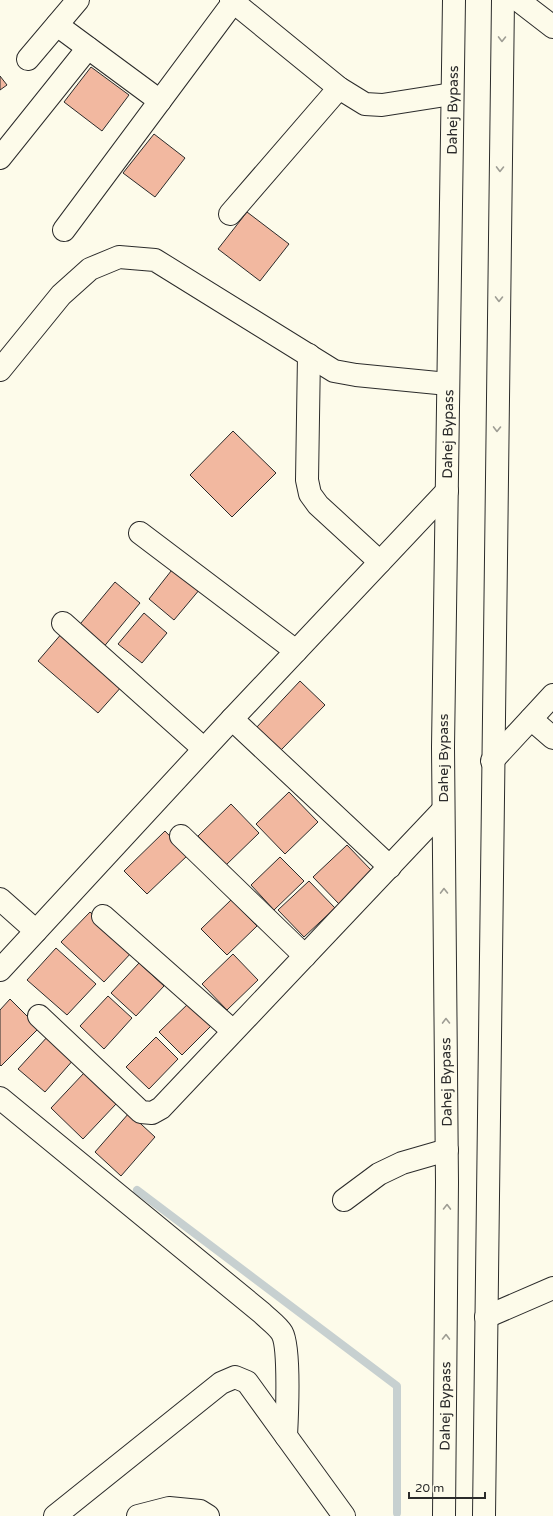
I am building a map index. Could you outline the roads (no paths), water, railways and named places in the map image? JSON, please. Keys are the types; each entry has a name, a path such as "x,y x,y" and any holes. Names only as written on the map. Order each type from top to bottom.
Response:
{"main road":[{"path":"28,59 78,0"},
{"name":"Dahej Bypass","path":"444,1516 447,1150 443,747 454,0"},
{"path":"484,1516 492,761 503,0"},
{"path":"518,0 553,27"},
{"path":"64,230 233,1 339,88 365,104 382,105 452,94"},
{"path":"58,25 160,101"},
{"path":"0,158 88,48"},
{"path":"230,214 339,88"},
{"path":"0,370 61,295 90,269 119,257 155,260 334,371 356,375 448,384"},
{"path":"308,355 307,480 310,494 318,505 380,562"},
{"path":"0,970 204,749 446,491"},
{"path":"140,533 296,651"},
{"path":"63,623 204,749"},
{"path":"492,761 553,695"},
{"path":"232,719 390,867"},
{"path":"531,719 553,738"},
{"path":"38,1016 141,1112 152,1113 161,1108 444,810"},
{"path":"182,836 305,956"},
{"path":"0,899 36,931"},
{"path":"103,916 233,1032"},
{"path":"0,1098 262,1313 282,1333 286,1349 288,1413 286,1436"},
{"path":"344,1200 379,1174 402,1163 447,1150"},
{"path":"486,1318 553,1288"},
{"path":"55,1516 221,1383 235,1377 247,1382 344,1516"},
{"path":"138,1516 169,1508 200,1511 208,1516"}],"waterway":[{"path":"137,1190 397,1386 397,1513"}]}
